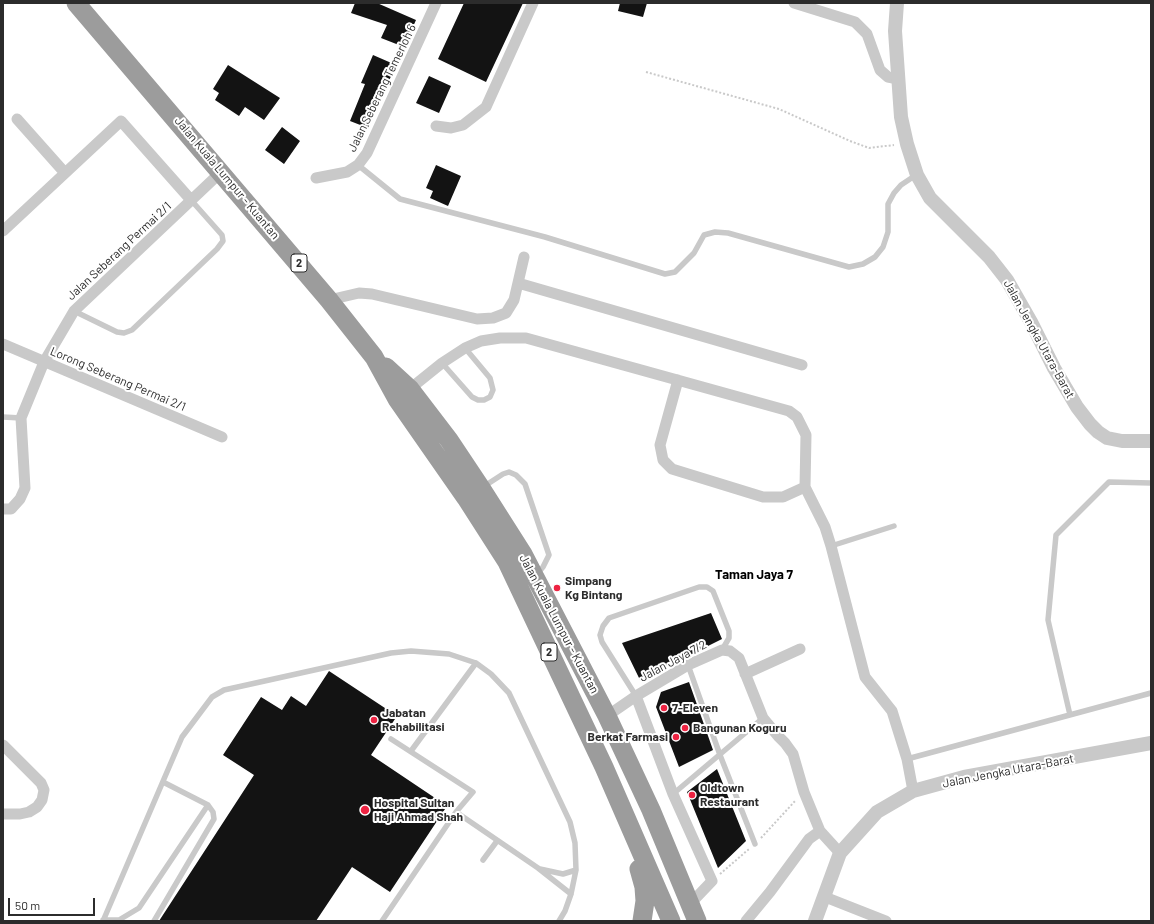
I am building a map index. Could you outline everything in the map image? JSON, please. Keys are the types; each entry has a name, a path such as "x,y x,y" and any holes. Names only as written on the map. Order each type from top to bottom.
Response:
{"highway":[{"name":"Jalan Kuala Lumpur - Kuantan","path":"76,3 330,300 404,394 449,440 523,554 535,577 607,716 651,810 693,911"},
{"name":"Jalan Kuala Lumpur - Kuantan","path":"404,394 466,498 507,562 601,760 671,921"},
{"path":"624,813 644,887 645,902 642,921"}],"street":[{"name":"Jalan Seberang Temerloh 6","path":"316,178 347,172 358,165 367,152 436,3"},
{"path":"436,126 452,128 464,125 486,107 533,3"},
{"path":"794,3 855,22 867,34 880,70 888,77 898,79"},
{"name":"Jalan Jengka Utara-Barat","path":"897,3 895,31 901,117 907,144 917,175 930,198 989,257 1007,280 1031,322 1054,368 1077,407 1090,424 1107,438 1122,441 1151,441"},
{"path":"17,119 65,173"},
{"path":"3,231 121,121 191,200"},
{"name":"Jalan Seberang Permai 2/1","path":"3,510 11,509 20,500 25,488 21,418 44,362 74,311 221,172"},
{"path":"330,300 359,293 372,294 477,319 494,318 506,312 514,300 524,257"},
{"path":"518,283 802,365"},
{"path":"404,394 465,348 481,341 500,338 526,338 789,411 797,417 806,435 805,487 825,527 865,677 892,711 907,759 913,791"},
{"name":"Lorong Seberang Permai 2/1","path":"3,344 222,437"},
{"path":"678,380 660,445 663,460 672,469 763,498 783,497 805,487"},
{"path":"746,674 800,649"},
{"name":"Jalan Jaya 7/2","path":"607,716 636,696 688,665 722,650 730,651 739,658 763,718 793,754 804,792 820,831 840,853"},
{"path":"636,696 674,794 712,881 693,911 671,921"},
{"name":"Jalan Jengka Utara-Barat","path":"815,921 840,853 877,812 913,791 964,777 1151,743"},
{"path":"3,745 41,783 44,790 42,800 37,807 29,812 20,814 3,814"},
{"path":"746,921 770,892 809,839 820,831"},
{"path":"825,897 886,921"}],"lane":[{"path":"358,165 400,200 545,237 665,274 674,272 694,253 704,235 715,232 728,233 849,267 863,264 875,257 883,246 888,232 888,204 894,193 901,185 917,175"},
{"path":"74,311 117,332 124,333 132,330 217,249 223,241 222,235 191,200"},
{"path":"442,364 472,397 478,400 484,400 490,397 493,390 490,378 465,348"},
{"path":"3,417 21,418"},
{"path":"481,488 503,474 509,472 516,475 525,484 549,554 543,567 535,577"},
{"path":"1070,715 1048,620 1056,535 1109,482 1151,483"},
{"path":"831,546 894,526"},
{"path":"636,696 602,642 600,635 603,626 609,618 700,587 707,587 713,591 729,631 729,638 722,650"},
{"path":"208,805 139,908 119,920 103,921 182,737 212,697 224,690 391,653 412,651 449,654 476,663 491,674 509,693 570,822 575,843 576,870 571,894 565,911 559,921"},
{"path":"411,751 476,663"},
{"path":"688,665 720,755 755,844"},
{"path":"907,759 1151,693"},
{"path":"674,794 763,718"},
{"path":"382,921 456,812 473,792 391,738"},
{"path":"154,921 214,819 213,812 208,805 163,782"},
{"path":"456,812 538,868 571,894"},
{"path":"483,860 498,841"},
{"path":"538,868 564,874 576,870"}],"path":[{"path":"646,72 779,108 850,142 869,148 907,144"}],"building":[{"path":"355,3 377,3 416,20 404,47 381,38 387,25 351,13"},
{"path":"464,3 523,3 486,82 438,59"},
{"path":"620,3 647,3 643,17 618,11"},
{"path":"373,55 396,65 384,92 382,91 368,128 350,121 365,84 361,83"},
{"path":"228,65 280,98 264,120 245,107 239,116 215,100 219,93 213,89"},
{"path":"429,76 451,86 439,113 416,103"},
{"path":"282,127 300,141 284,164 265,150"},
{"path":"436,165 461,176 448,206 430,198 433,191 426,188"},
{"path":"711,613 722,639 640,680 622,643"},
{"path":"329,671 397,716 371,755 447,806 390,892 352,867 316,921 159,921 254,775 223,755 261,697 282,710 291,696 306,706"},
{"name":"Bangunan Koguru","path":"689,682 713,750 679,767 656,707 661,692"},
{"path":"717,769 746,841 718,868 687,792"}],"place":[{"name":"Simpang Kg Bintang","path":"557,588"},
{"name":"7-Eleven","path":"664,708"},
{"name":"Jabatan Rehabilitasi","path":"374,720"},
{"name":"Bangunan Koguru","path":"685,728"},
{"name":"Berkat Farmasi","path":"676,737"},
{"name":"Oldtown Restaurant","path":"692,795"},
{"name":"Hospital Sultan Haji Ahmad Shah","path":"365,810"}],"district":[{"name":"Taman Jaya 7","path":"754,575"}]}
